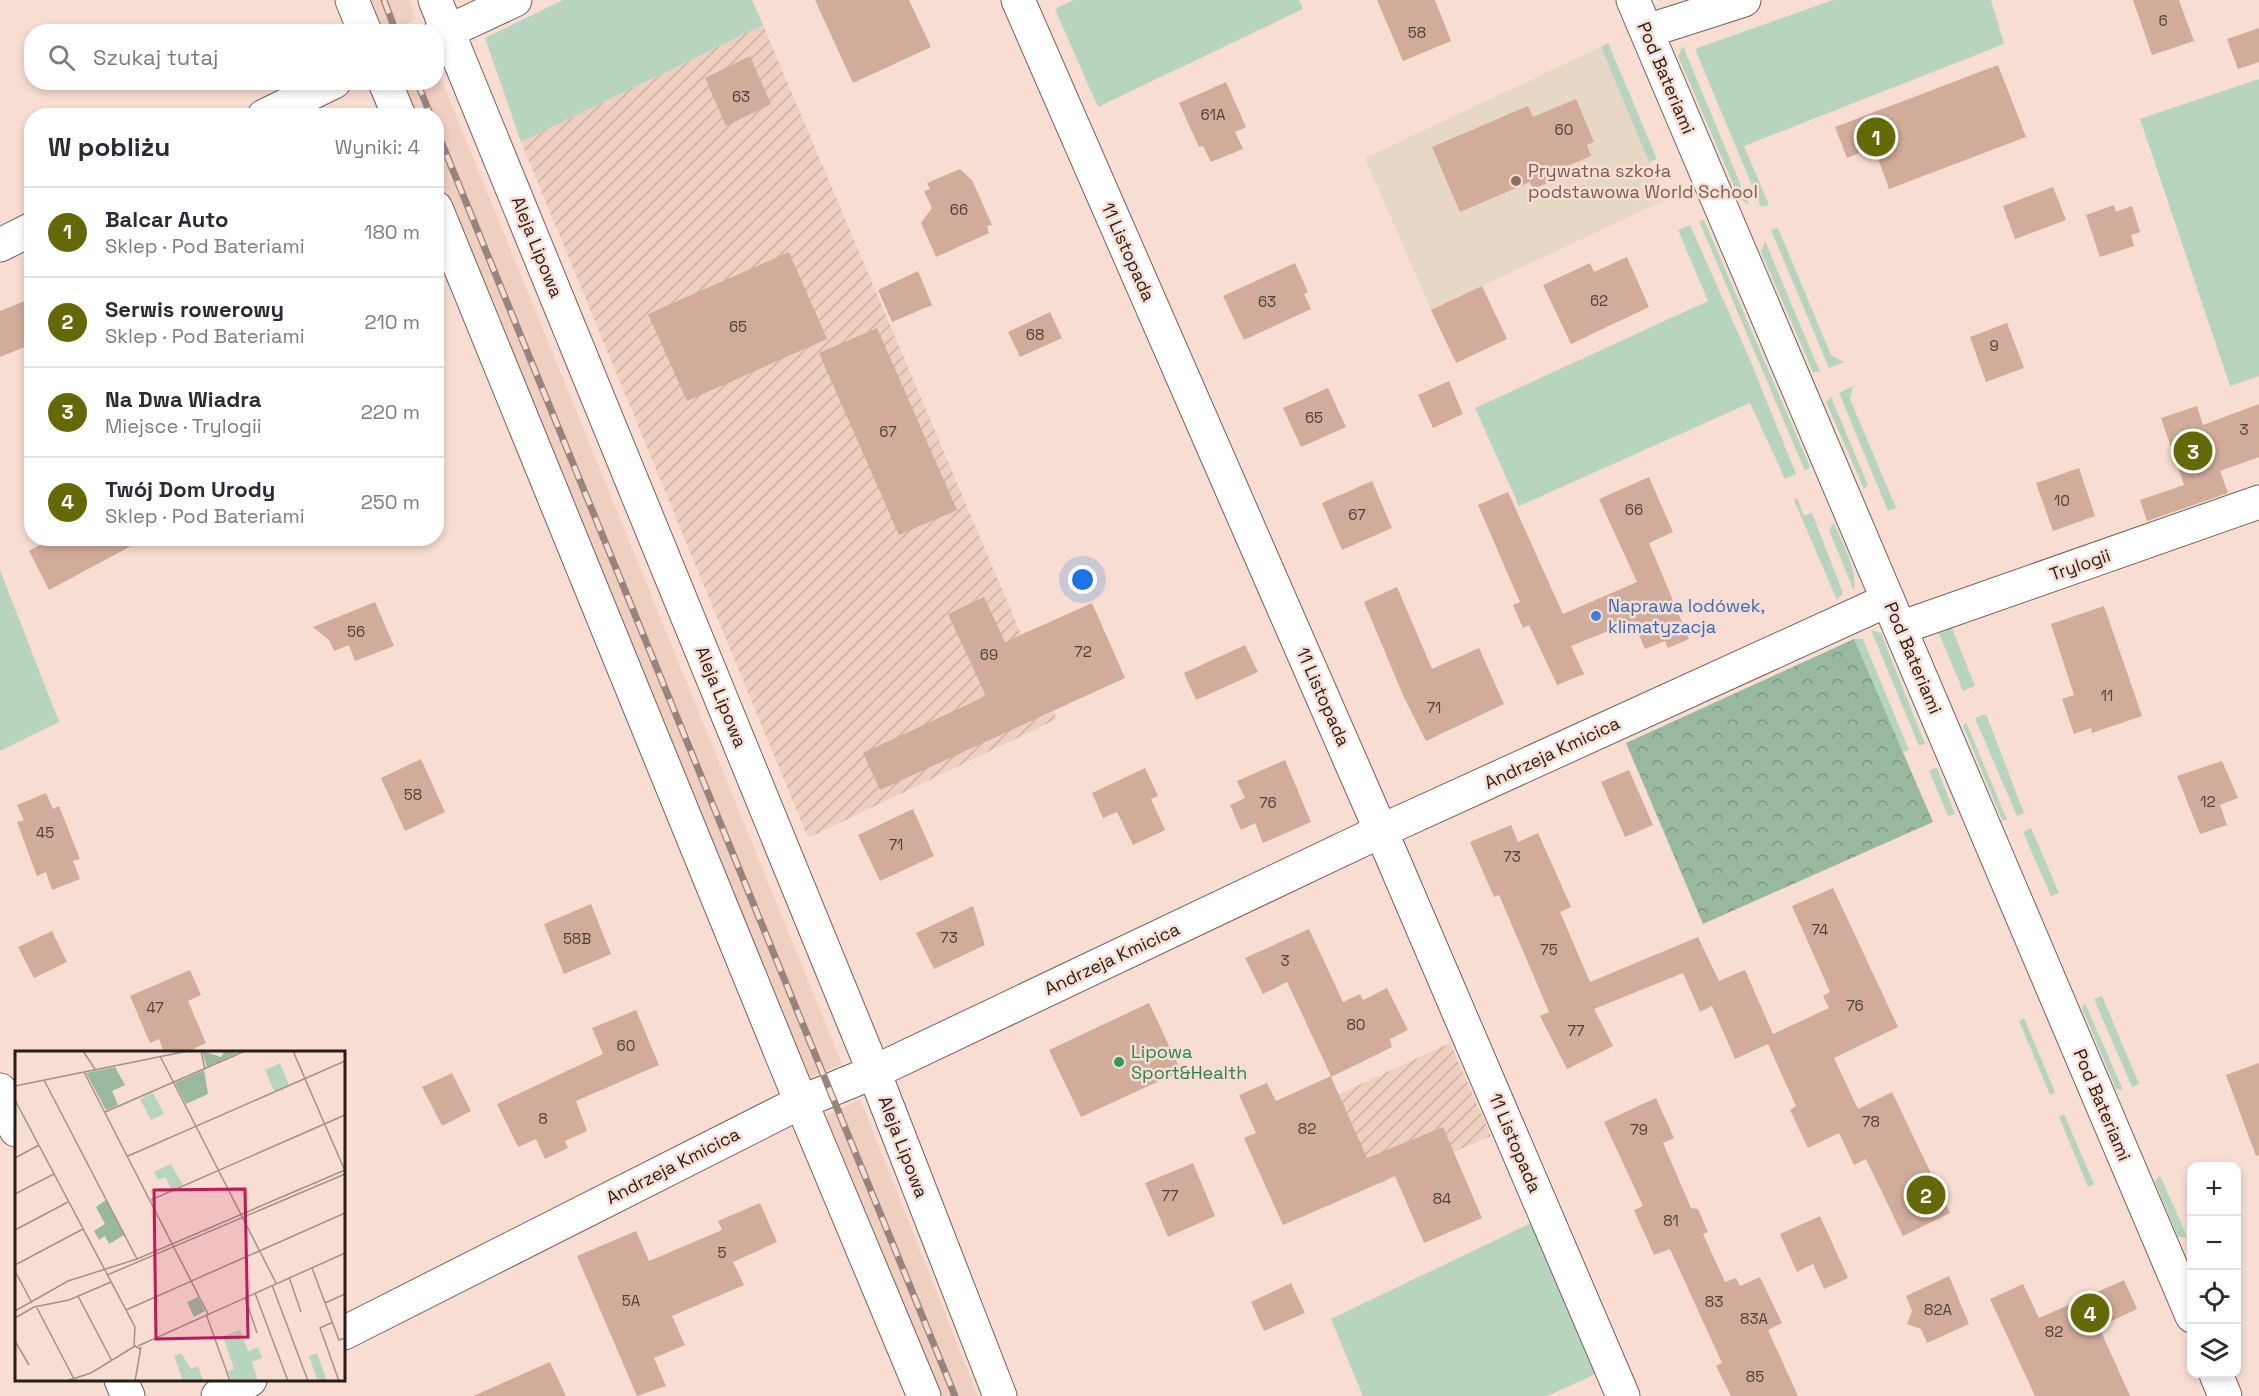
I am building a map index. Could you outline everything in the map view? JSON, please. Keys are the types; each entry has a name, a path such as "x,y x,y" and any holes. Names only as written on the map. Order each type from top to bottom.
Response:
{"street":[{"path":"352,0 362,24"},
{"name":"Aleja Lipowa","path":"435,0 440,24"},
{"path":"444,33 515,0"},
{"name":"11 Listopada","path":"1018,0 1382,831 1623,1396"},
{"name":"Pod Bateriami","path":"1634,0 2187,1304"},
{"path":"1647,31 1744,0"},
{"name":"Aleja Lipowa","path":"444,39 874,1072 1000,1396"},
{"path":"280,108 318,90"},
{"path":"388,90 396,108"},
{"path":"444,228 801,1102 924,1396"},
{"path":"0,245 24,233"},
{"name":"Trylogii","path":"1894,614 2259,502"},
{"name":"Andrzeja Kmicica","path":"345,1332 801,1102 874,1072 1382,831 1894,614"},
{"path":"0,1090 15,1128"},
{"path":"2218,1378 2225,1396"},
{"path":"121,1381 128,1396"},
{"path":"218,1396 248,1381"}],"shaded area":[{"path":"360,0 409,0 416,19 405,24 370,24"},
{"path":"763,25 1057,719 808,838 521,142"},
{"name":"Prywatna szkoła podstawowa World School","path":"1601,47 1665,200 1431,310 1365,158"},
{"path":"444,86 842,1064 804,1080 444,206 444,108 403,108 395,90 444,90"},
{"path":"1450,1043 1491,1136 1283,1225 1244,1138"},
{"path":"860,1099 978,1396 942,1396 826,1116"}],"green space":[{"path":"563,0 752,0 763,25 521,142 485,38"},
{"path":"1073,0 1299,0 1303,9 1098,107 1055,9"},
{"path":"1833,0 1991,0 2004,44 1744,146 1769,205 1761,207 1695,49"},
{"path":"1608,43 1657,159 1649,162 1601,47"},
{"path":"1683,46 1749,205 1739,198 1678,56"},
{"path":"2259,79 2259,376 2230,386 2140,119"},
{"path":"1704,220 1810,467 1805,471 1699,221"},
{"path":"1690,225 1751,362 1796,474 1785,479 1750,403 1519,506 1475,408 1708,301 1678,230"},
{"path":"1778,228 1831,355 1844,362 1829,368 1771,230"},
{"path":"1765,241 1820,372 1813,372 1761,252"},
{"path":"1853,386 1850,399 1896,508 1888,511 1839,393"},
{"path":"1831,397 1868,485 1864,489 1826,402"},
{"path":"1797,498 1804,516 1812,513 1843,593 1837,600 1794,500"},
{"path":"1834,523 1852,565 1854,591 1829,530"},
{"path":"0,570 59,722 0,751"},
{"path":"1952,628 1975,686 1963,691 1938,631"},
{"path":"1871,630 1881,633 1925,744 1919,746"},
{"path":"1854,639 1863,639 1909,750 1902,752"},
{"path":"1854,639 1933,822 1703,924 1626,743"},
{"path":"1986,714 2024,813 2017,816 1975,718"},
{"path":"1966,722 2007,820 2002,820 1963,726"},
{"path":"1937,768 1955,814 1948,816 1929,771"},
{"path":"2031,828 2059,893 2051,896 2023,832"},
{"path":"2102,996 2139,1084 2132,1087 2094,999"},
{"path":"2085,1003 2123,1090 2116,1089 2082,1008"},
{"path":"2024,1018 2055,1092 2050,1095 2019,1021"},
{"path":"2064,1114 2094,1184 2088,1187 2059,1117"},
{"path":"2160,1175 2187,1237 2178,1237 2155,1182"},
{"path":"1531,1223 1596,1374 1547,1396 1363,1396 1331,1319"}],"building":[{"path":"815,0 909,0 931,47 853,83"},
{"path":"1377,0 1435,0 1451,41 1403,61"},
{"path":"2133,0 2179,0 2194,41 2152,55"},
{"path":"2259,28 2259,62 2238,69 2227,39"},
{"path":"750,56 771,104 726,126 705,78"},
{"path":"1998,65 2026,137 1889,189 1874,147 1847,158 1835,127"},
{"path":"1226,82 1246,127 1235,132 1243,149 1211,162 1203,146 1199,147 1179,103"},
{"path":"1576,99 1594,142 1587,145 1591,156 1555,171 1559,178 1533,189 1530,182 1460,212 1432,147 1528,106 1533,117"},
{"path":"960,169 972,180 992,225 987,226 989,233 936,257 921,223 932,208 924,191 930,189 927,183"},
{"path":"2053,187 2066,220 2015,239 2003,206"},
{"path":"2114,205 2116,212 2132,206 2140,232 2131,235 2134,246 2100,257 2086,215"},
{"path":"789,252 827,339 687,401 648,314"},
{"path":"1627,257 1649,307 1571,344 1543,285 1590,263 1594,272"},
{"path":"1295,263 1308,292 1304,294 1311,309 1244,340 1223,296"},
{"path":"918,271 932,305 892,322 878,290"},
{"path":"1482,286 1507,339 1456,363 1431,310"},
{"path":"24,301 24,347 0,357 0,311"},
{"path":"1050,312 1062,338 1020,357 1008,332"},
{"path":"2007,323 2024,368 1986,382 1970,337"},
{"path":"877,328 957,510 899,535 819,353"},
{"path":"1449,381 1463,414 1433,428 1418,395"},
{"path":"1328,388 1346,427 1301,447 1283,408"},
{"path":"2259,404 2259,457 2220,471 2228,493 2147,521 2140,500 2184,485 2161,418 2197,406 2203,425"},
{"path":"2079,468 2095,516 2053,531 2036,483"},
{"path":"1649,477 1673,532 1649,543 1689,639 1668,648 1665,641 1645,649 1633,621 1571,646 1584,674 1557,685 1529,625 1523,628 1513,605 1520,602 1478,505 1508,492 1563,614 1637,582 1599,499"},
{"path":"1372,481 1392,528 1342,550 1322,503"},
{"path":"38,546 131,546 49,590 29,551"},
{"path":"1397,587 1432,669 1479,648 1504,704 1426,741 1403,695 1364,602"},
{"path":"984,597 1005,642 1092,603 1125,678 880,790 863,753 986,696 948,614"},
{"path":"375,602 394,646 355,661 349,645 334,651 329,640 313,627"},
{"path":"2104,606 2142,716 2092,733 2091,728 2074,734 2062,699 2074,695 2051,624"},
{"path":"1245,645 1258,672 1196,700 1184,673"},
{"path":"421,759 445,812 405,831 381,778"},
{"path":"1285,760 1311,822 1263,843 1255,823 1241,830 1230,805 1245,798 1237,781"},
{"path":"2222,761 2238,798 2220,805 2227,825 2200,834 2177,776"},
{"path":"1145,768 1158,796 1151,799 1165,830 1133,845 1117,812 1103,818 1092,793"},
{"path":"1629,770 1653,825 1625,837 1601,782"},
{"path":"46,793 53,809 59,806 80,859 73,861 80,879 52,890 46,872 37,876 17,822 24,820 17,805"},
{"path":"913,809 934,856 880,881 858,835"},
{"path":"1511,825 1518,842 1538,833 1571,907 1560,912 1590,982 1698,937 1719,981 1745,970 1773,1034 1829,1008 1823,996 1830,992 1792,906 1833,888 1898,1027 1834,1058 1858,1109 1892,1092 1950,1213 1903,1236 1866,1159 1854,1165 1839,1133 1808,1148 1790,1110 1796,1106 1768,1044 1735,1059 1712,1006 1700,1012 1683,973 1594,1009 1613,1046 1567,1069 1540,1016 1549,1012 1499,895 1494,897 1470,842"},
{"path":"591,904 611,954 564,974 544,924"},
{"path":"973,906 985,945 934,969 916,933"},
{"path":"1309,929 1343,1002 1360,994 1363,1000 1387,988 1408,1030 1390,1039 1392,1047 1331,1077 1367,1158 1443,1127 1482,1218 1424,1243 1395,1176 1283,1225 1244,1138 1256,1133 1239,1095 1267,1083 1276,1101 1331,1076 1287,982 1263,994 1245,958"},
{"path":"52,931 67,962 34,978 18,947"},
{"path":"190,970 201,995 188,1001 206,1043 189,1051 163,1051 159,1039 150,1043 130,996"},
{"name":"Lipowa Sport&Health","path":"1149,1003 1181,1071 1081,1117 1049,1050"},
{"path":"636,1010 659,1065 576,1101 587,1131 565,1141 568,1148 545,1159 536,1139 518,1147 497,1104 603,1054 592,1028"},
{"path":"2259,1063 2259,1155 2256,1156 2226,1075"},
{"path":"452,1073 471,1111 442,1126 422,1087"},
{"path":"1656,1098 1674,1138 1663,1143 1691,1208 1698,1209 1708,1232 1703,1234 1725,1282 1736,1278 1740,1286 1760,1277 1782,1323 1768,1330 1798,1396 1731,1396 1716,1366 1722,1363 1670,1249 1654,1255 1634,1210 1643,1206 1604,1122"},
{"path":"1193,1163 1215,1216 1168,1237 1145,1183"},
{"path":"760,1203 777,1242 733,1262 744,1285 672,1316 685,1345 654,1358 666,1386 637,1396 577,1256 636,1231 649,1261 722,1230 718,1221"},
{"path":"1820,1216 1848,1278 1824,1289 1813,1264 1797,1272 1780,1234"},
{"path":"1949,1276 1969,1324 1927,1343 1921,1329 1907,1324 1912,1311 1906,1296"},
{"path":"2124,1280 2137,1309 2099,1327 2130,1396 2035,1396 1990,1299 2023,1284 2039,1318"},
{"path":"1291,1283 1305,1313 1264,1331 1251,1302"},
{"path":"550,1362 566,1396 473,1396"}],"railway":[{"path":"384,0 393,24"},
{"path":"420,90 428,108"},
{"path":"444,149 955,1396"}],"place":[{"name":"Balcar Auto","path":"1876,137"},
{"name":"Prywatna szkoła podstawowa World School","path":"1516,181"},
{"name":"Na Dwa Wiadra","path":"2193,451"},
{"name":"Naprawa lodówek, klimatyzacja","path":"1596,616"},
{"name":"Lipowa Sport&Health","path":"1119,1062"},
{"name":"Serwis rowerowy","path":"1926,1195"},
{"name":"Twój Dom Urody","path":"2090,1313"}]}
